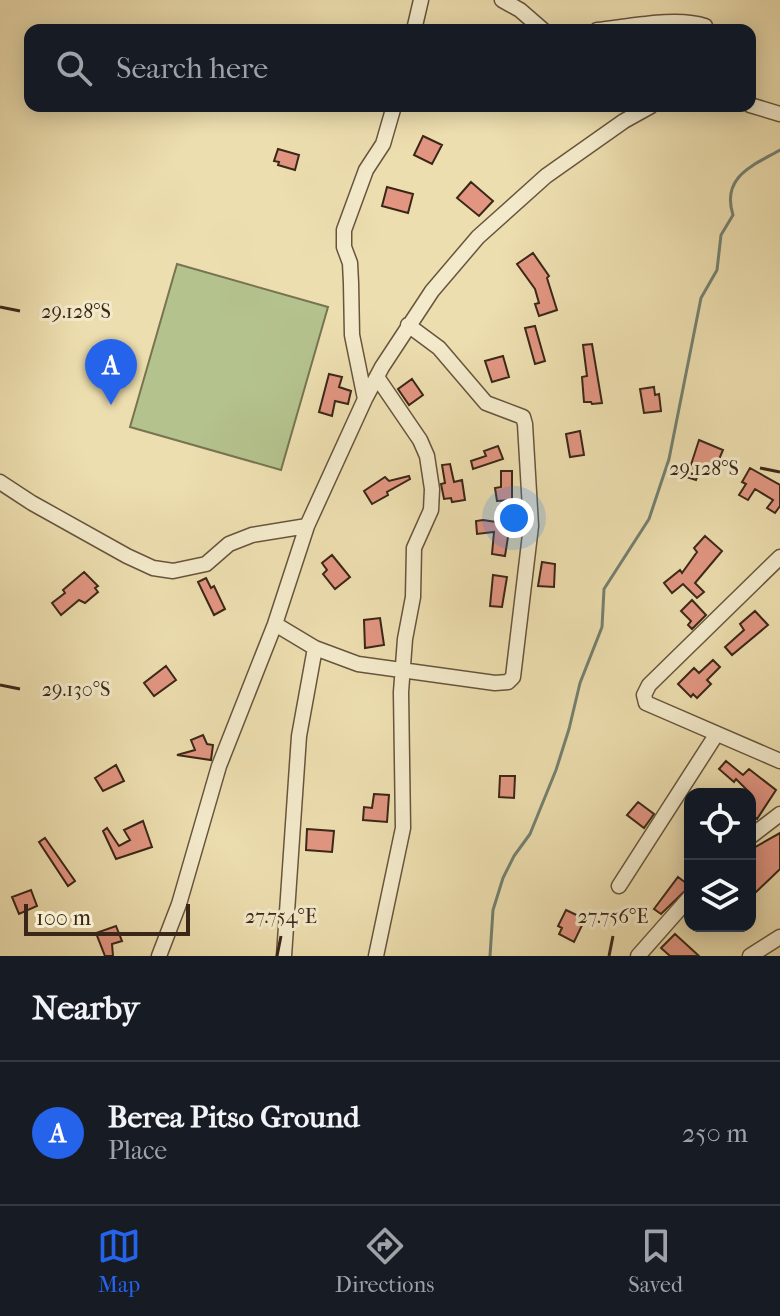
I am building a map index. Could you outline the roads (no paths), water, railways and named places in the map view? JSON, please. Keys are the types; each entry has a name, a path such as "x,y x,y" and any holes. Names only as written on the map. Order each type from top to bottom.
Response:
{"street":[{"path":"415,24 421,0"},
{"path":"502,0 536,24"},
{"path":"667,24 698,24"},
{"path":"756,107 780,114"},
{"path":"365,399 352,335 351,273 344,247 344,230 366,170 383,144 392,112"},
{"path":"159,956 179,904 219,766 275,624 307,526 377,377 432,291 489,227 546,176 640,112"},
{"path":"275,624 315,648 358,664 495,683 508,682 513,677 531,526 523,417 486,403 439,348 408,325"},
{"path":"376,956 403,828 403,672 413,597 414,548 431,510 432,489 424,448 377,377"},
{"path":"0,482 127,556 153,568 173,571 206,564 229,544 252,535 307,526"},
{"path":"780,557 649,685 644,695 646,703 780,761"},
{"path":"284,956 299,736 315,648"},
{"path":"619,886 716,735"},
{"path":"756,832 780,814"},
{"path":"638,956 684,904"},
{"path":"750,956 780,937"}],"waterway":[{"path":"490,956 493,910 503,878 530,834 556,770 580,683 602,627 604,589 649,519 669,459 701,298 717,270 721,235 733,215 731,191 742,174 780,150"}],"place":[{"name":"Berea Pitso Ground","path":"111,405"}]}
